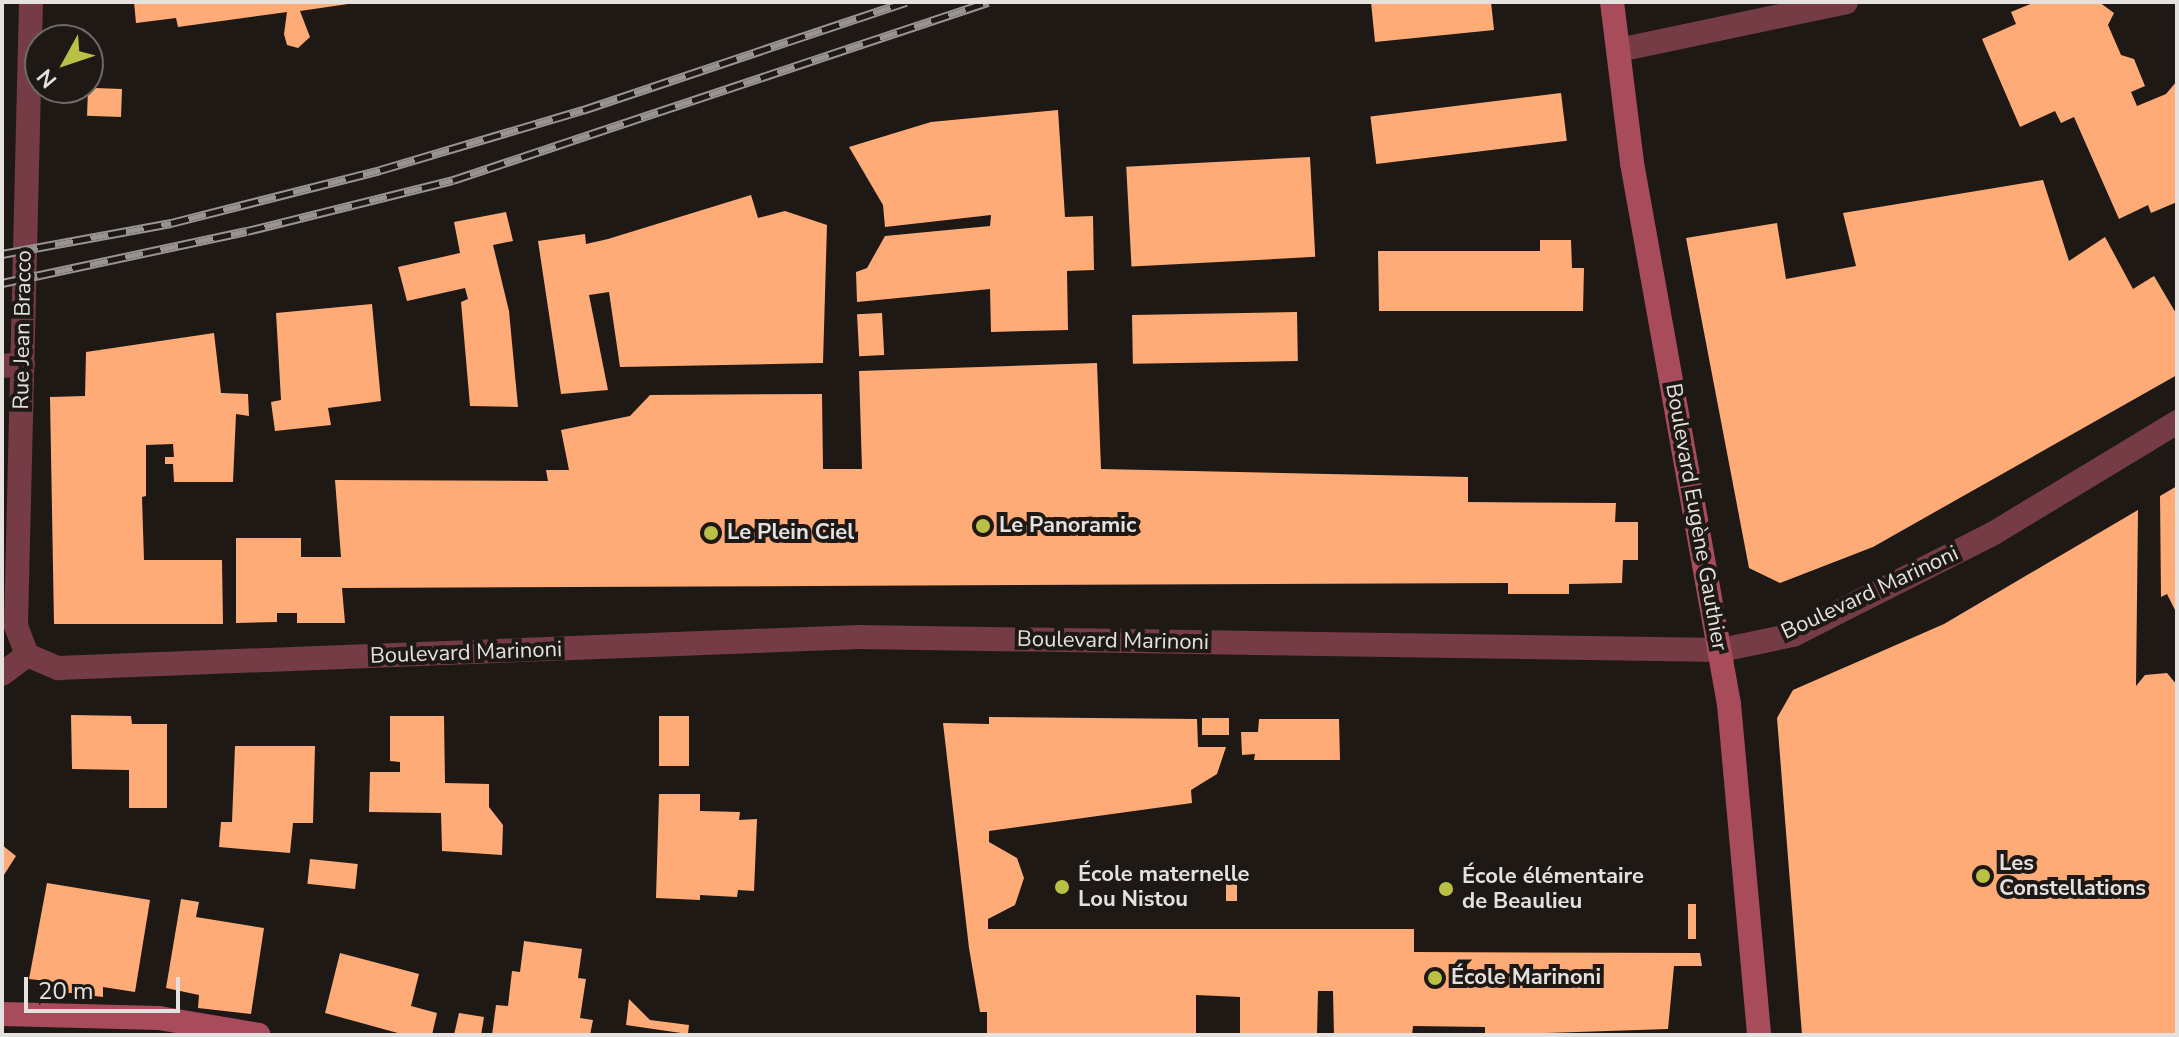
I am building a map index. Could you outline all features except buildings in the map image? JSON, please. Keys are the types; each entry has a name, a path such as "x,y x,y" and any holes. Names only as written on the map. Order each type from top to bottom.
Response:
{"street":[{"name":"Rue Jean Bracco","path":"27,655 16,626 13,365 23,309 31,2"},
{"name":"Boulevard Eugène Gauthier","path":"1612,2 1632,163 1721,650 1759,1035"},
{"path":"1619,50 1846,2"},
{"name":"Boulevard Marinoni","path":"27,655 58,668 859,637 1721,650 1793,635 1994,533 2177,422"},
{"path":"2,674 27,655"},
{"path":"2,1014 159,1018 259,1035"}],"railway":[{"path":"2,254 171,223 380,170 583,110 906,2"},
{"path":"2,283 247,231 453,180 988,2"}],"place":[{"name":"Le Panoramic","path":"983,526"},
{"name":"Le Plein Ciel","path":"711,533"},
{"name":"Les Constellations","path":"1983,876"},
{"name":"École maternelle Lou Nistou","path":"1062,887"},
{"name":"École élémentaire de Beaulieu","path":"1446,889"},
{"name":"École Marinoni","path":"1435,978"}]}
